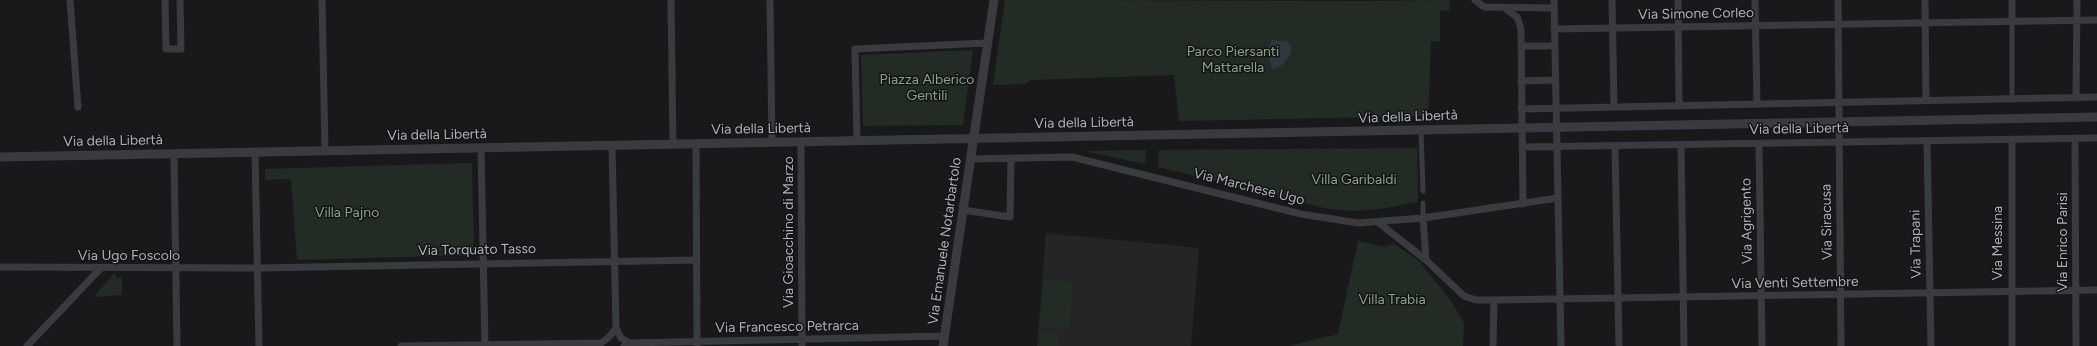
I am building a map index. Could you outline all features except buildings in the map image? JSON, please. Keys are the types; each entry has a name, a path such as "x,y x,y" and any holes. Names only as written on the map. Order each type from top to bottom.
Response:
{"street":[{"path":"70,0 78,107"},
{"path":"165,0 166,49 181,49 180,0"},
{"path":"322,0 326,151"},
{"path":"670,0 673,145"},
{"path":"770,0 772,143"},
{"name":"Via Emanuele Notarbartolo","path":"944,341 994,0"},
{"path":"1475,0 1484,7 1554,8"},
{"path":"1554,0 1561,346"},
{"path":"1612,0 1614,106"},
{"path":"1678,0 1680,105"},
{"path":"1755,0 1757,103"},
{"name":"Via Siracusa","path":"1838,0 1841,346"},
{"path":"1925,0 1926,100"},
{"path":"2012,0 2012,99"},
{"path":"2076,98 2077,0"},
{"path":"1506,8 1513,12 1520,23 1523,204"},
{"name":"Via Simone Corleo","path":"1554,29 2097,20"},
{"path":"857,141 855,49 987,43"},
{"path":"1521,46 1555,46"},
{"path":"1521,81 1555,80"},
{"name":"Via della Libertà","path":"1521,109 1556,107 2097,97"},
{"name":"Via della Libertà","path":"0,157 973,140 2097,117"},
{"path":"1421,130 1423,191"},
{"name":"Via Enrico Parisi","path":"2075,138 2076,346"},
{"name":"Via della Libertà","path":"1522,147 1557,148 2097,138"},
{"name":"Via Messina","path":"2012,140 2012,346"},
{"name":"Via Trapani","path":"1927,141 1931,346"},
{"name":"Via Gioacchino di Marzo","path":"801,142 802,342"},
{"path":"696,144 697,344"},
{"name":"Via Agrigento","path":"1760,144 1762,346"},
{"path":"612,146 616,328 621,338 627,344"},
{"path":"1681,146 1684,346"},
{"path":"1615,147 1619,346"},
{"path":"481,148 485,345"},
{"path":"255,153 259,268 259,346"},
{"path":"174,154 177,346"},
{"name":"Via Marchese Ugo","path":"971,159 1072,157 1308,215 1358,223 1379,223 1423,218 1558,198"},
{"path":"963,210 1010,217 1011,158"},
{"path":"1423,203 1426,260"},
{"name":"Via Venti Settembre","path":"1379,223 1426,260 1464,296 1476,300 1684,298 2097,290"},
{"name":"Via Torquato Tasso","path":"259,268 615,260 697,260"},
{"name":"Via Ugo Foscolo","path":"0,268 259,268"},
{"path":"27,346 100,269"},
{"path":"1493,346 1494,300"},
{"path":"401,346 604,344 616,328"},
{"name":"Via Francesco Petrarca","path":"627,344 944,341"}],"shaded area":[{"path":"1272,40 1288,42 1291,47 1291,53 1284,64 1272,69 1267,52"},
{"path":"1046,233 1199,248 1191,346 1037,346"}],"green space":[{"name":"Parco Piersanti Mattarella","path":"1005,0 1450,0 1449,11 1440,10 1440,41 1431,42 1428,116 1179,121 1174,75 1030,80 1025,84 993,85"},
{"name":"Piazza Alberico Gentili","path":"973,50 963,125 863,126 861,55"},
{"name":"Villa Garibaldi","path":"1417,148 1418,202 1380,209 1355,211 1329,209 1158,167 1159,150"},
{"path":"1146,150 1145,164 1084,151"},
{"name":"Villa Pajno","path":"472,163 474,255 297,260 291,179 265,180 265,169"},
{"name":"Villa Trabia","path":"1358,241 1386,247 1393,243 1419,261 1451,301 1464,323 1463,346 1289,346 1338,334"},
{"path":"115,272 116,278 122,277 122,295 94,297"},
{"path":"1044,279 1073,282 1069,329 1040,327"},
{"path":"1040,333 1060,335 1059,346 1039,346"}]}
